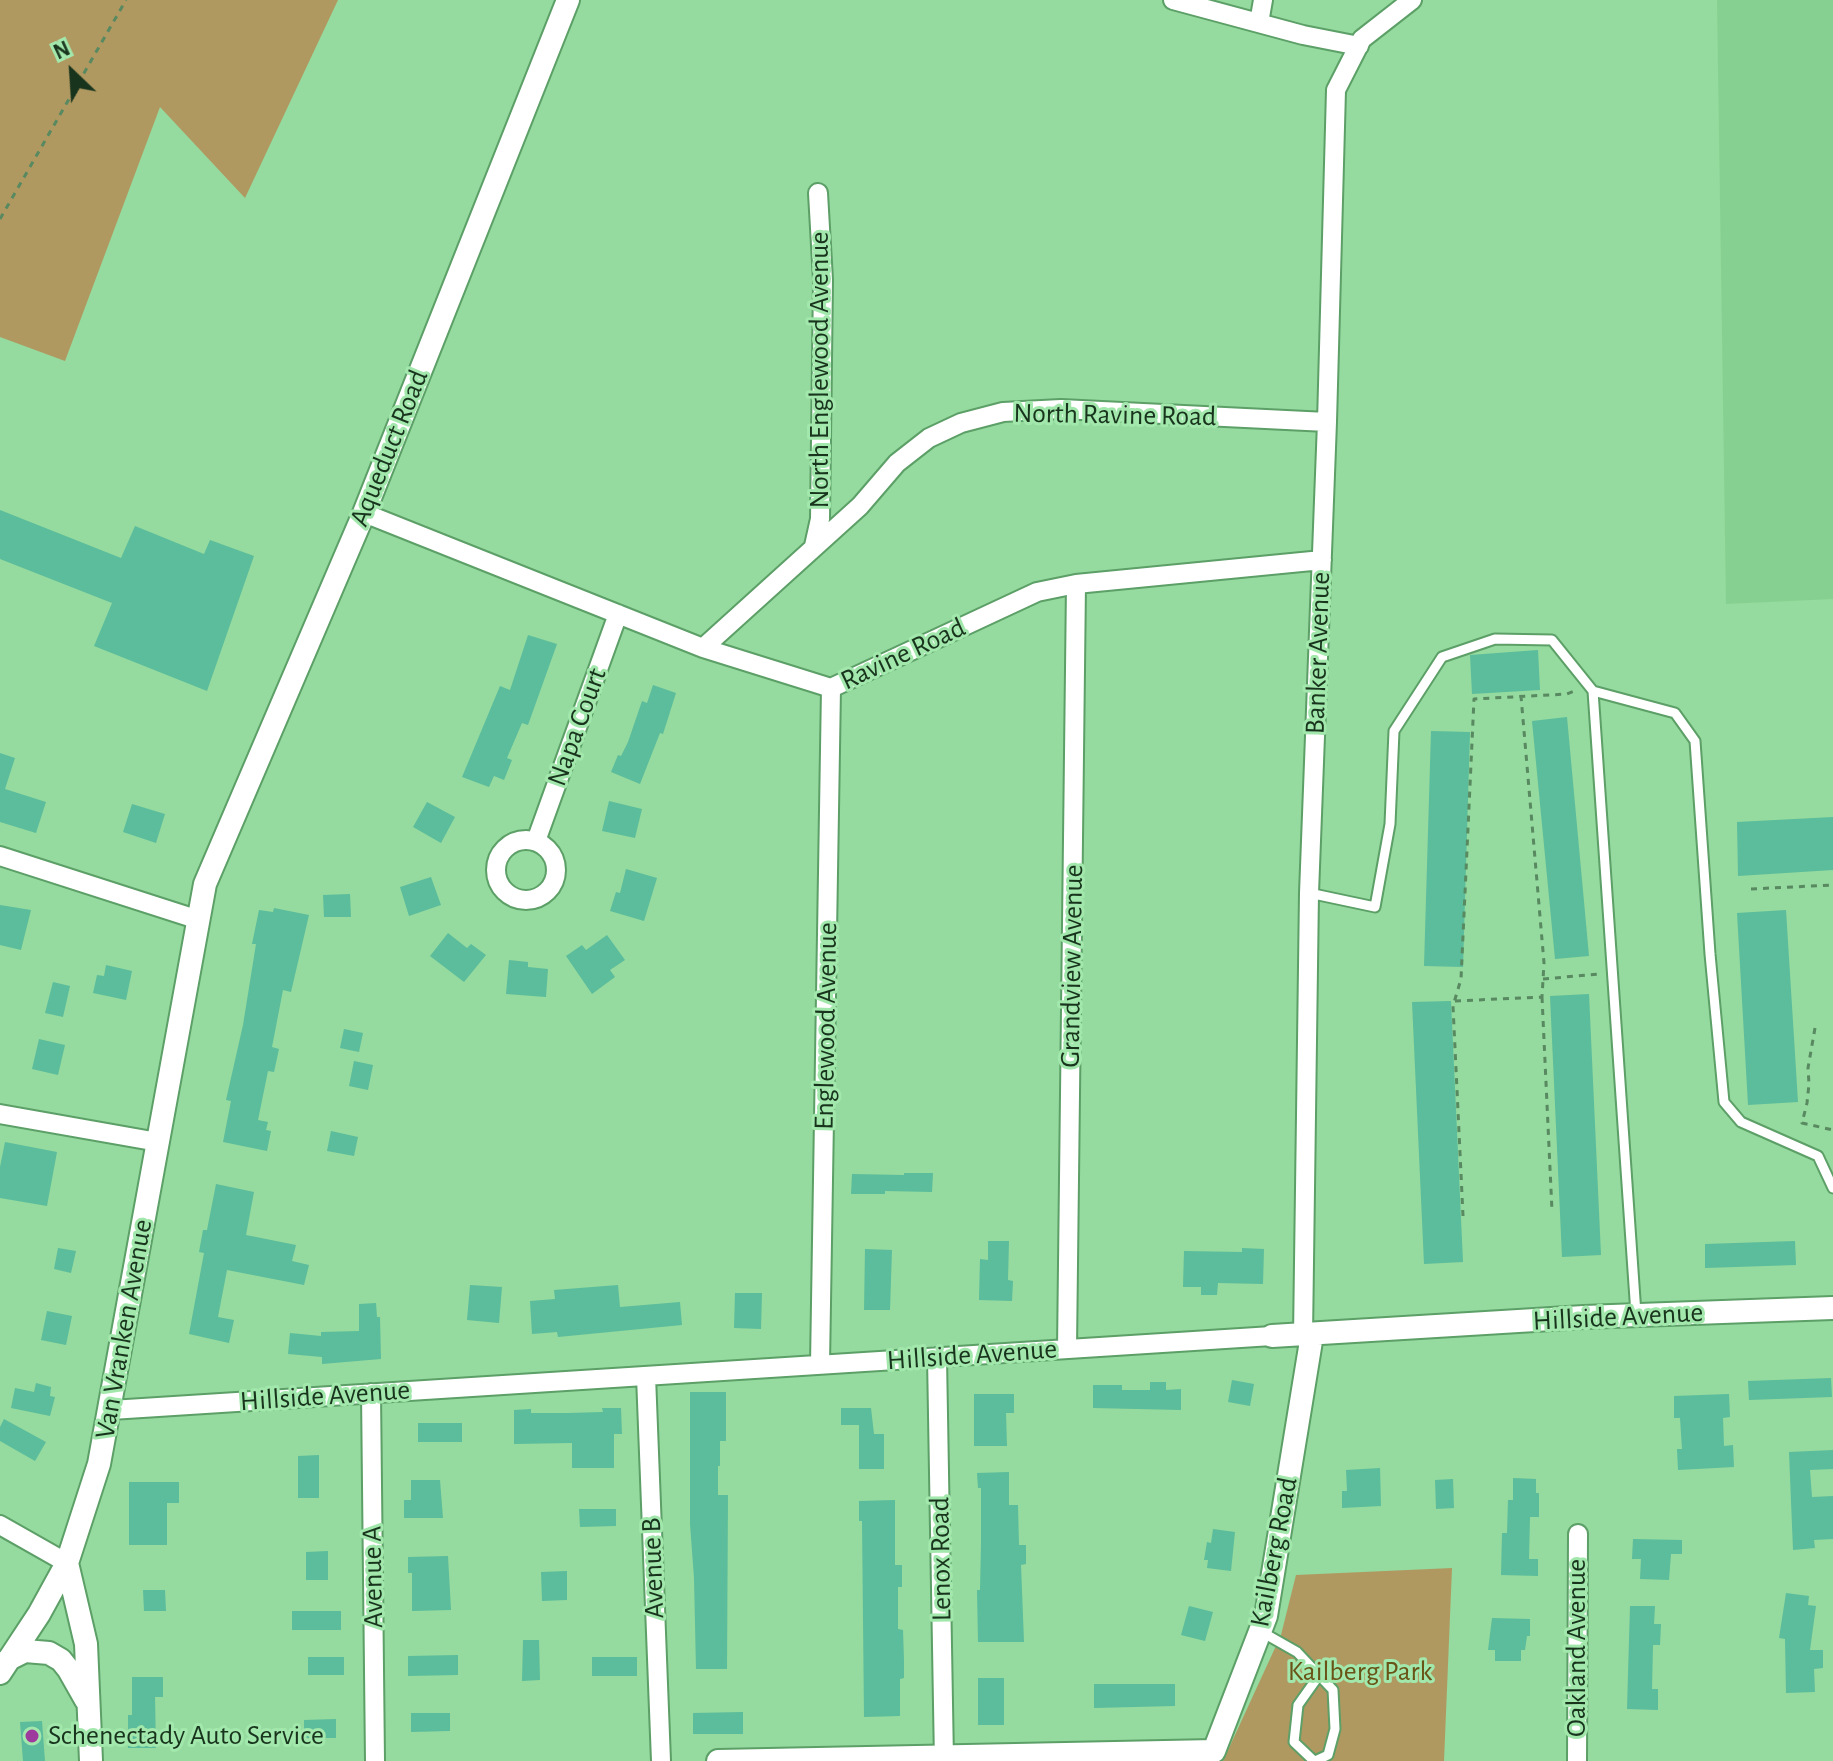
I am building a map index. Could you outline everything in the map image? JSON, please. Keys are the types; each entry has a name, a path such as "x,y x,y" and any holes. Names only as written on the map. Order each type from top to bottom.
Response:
{"street":[{"name":"Aqueduct Road","path":"203,894 364,513 568,0"},
{"path":"1173,0 1359,46"},
{"path":"1259,23 1263,0"},
{"name":"Banker Avenue","path":"1307,1335 1309,893 1336,90 1362,39 1412,0"},
{"name":"North Englewood Avenue","path":"814,546 820,519 823,280 818,193"},
{"name":"North Ravine Road","path":"703,648 860,506 897,463 929,438 961,423 1003,412 1061,409 1327,422"},
{"name":"Ravine Road","path":"364,513 703,648 831,688 1037,592 1076,584 1322,560"},
{"name":"Grandview Avenue","path":"1067,1349 1076,584"},
{"name":"Napa Court","path":"536,841 618,614"},
{"name":"Englewood Avenue","path":"820,1364 831,688"},
{"path":"0,856 199,920"},
{"name":"Van Vranken Avenue","path":"5,1666 67,1563 99,1464 203,894"},
{"path":"0,1114 158,1142"},
{"name":"Hillside Avenue","path":"111,1410 1272,1336 1833,1308"},
{"name":"Kailberg Road","path":"1212,1756 1266,1616 1307,1335"},
{"name":"Lenox Road","path":"937,1357 944,1759"},
{"name":"Avenue B","path":"646,1376 661,1761"},
{"name":"Avenue A","path":"371,1393 375,1761"},
{"path":"0,1525 67,1563 86,1644 91,1761"},
{"name":"Oakland Avenue","path":"1577,1761 1578,1534"},
{"path":"5,1666 25,1651 49,1653 61,1660 69,1670 88,1704"},
{"path":"718,1761 1212,1756"}],"lane":[{"path":"1309,893 1375,907 1390,824 1394,731 1442,657 1495,639 1552,640 1590,688 1636,1316"},
{"path":"1590,688 1675,713 1695,741 1724,1102 1741,1122 1818,1156 1833,1188"},
{"path":"1260,1631 1297,1652 1320,1674 1333,1690 1335,1729 1328,1755 1314,1761 1294,1742 1298,1705 1320,1674"}],"path":[{"path":"0,219 126,0"},
{"path":"1463,1216 1454,1001 1461,979 1474,699 1567,694 1590,688"},
{"path":"1521,696 1544,963 1542,997 1552,1211"},
{"path":"1751,889 1833,885"},
{"path":"1543,979 1612,973"},
{"path":"1454,1001 1542,997"},
{"path":"1815,1028 1802,1123 1833,1130"}],"shaded area":[{"path":"1717,0 1833,0 1833,599 1726,604"}],"green space":[{"path":"0,0 338,0 245,198 160,107 65,361 0,337"},
{"name":"Kailberg Park","path":"1452,1568 1444,1761 1223,1761 1281,1635 1296,1575"}],"building":[{"path":"0,510 121,558 135,526 204,554 210,540 254,556 207,691 94,646 112,603 0,559"},
{"path":"528,635 557,644 528,725 522,723 507,758 512,760 504,780 494,776 489,787 462,777 500,686 510,690"},
{"path":"1538,650 1540,690 1472,694 1470,655"},
{"path":"653,685 676,693 663,734 660,733 640,784 611,772 628,742 642,701 647,703"},
{"path":"1567,717 1589,956 1555,959 1532,721"},
{"path":"1431,731 1470,732 1463,967 1424,966"},
{"path":"0,753 15,758 5,789 46,802 36,833 0,822"},
{"path":"609,801 642,809 635,838 602,831"},
{"path":"427,802 455,817 441,843 413,827"},
{"path":"132,804 165,814 156,843 123,832"},
{"path":"1833,817 1833,870 1738,876 1737,822"},
{"path":"626,869 657,878 644,921 610,911 616,892 620,893"},
{"path":"431,877 441,905 409,916 400,887"},
{"path":"350,894 351,917 324,917 323,895"},
{"path":"0,905 31,910 21,950 0,945"},
{"path":"274,908 309,915 291,992 283,990 272,1047 279,1049 274,1072 268,1071 258,1120 268,1122 266,1130 271,1131 267,1151 223,1142 231,1101 226,1100 243,1025 259,910 273,912"},
{"path":"1786,910 1798,1102 1748,1105 1737,913"},
{"path":"448,933 467,948 471,944 486,955 464,982 430,956"},
{"path":"607,935 625,960 610,970 615,977 592,994 566,956 582,945 586,950"},
{"path":"509,960 528,962 528,967 548,969 546,997 506,994"},
{"path":"106,965 132,971 126,1000 93,993 97,975 104,976"},
{"path":"53,982 70,986 63,1017 45,1013"},
{"path":"1589,994 1601,1255 1562,1257 1550,996"},
{"path":"1451,1001 1463,1262 1424,1264 1412,1002"},
{"path":"344,1029 363,1033 359,1052 340,1048"},
{"path":"39,1039 65,1045 58,1075 32,1069"},
{"path":"354,1061 373,1065 368,1090 349,1086"},
{"path":"331,1131 358,1137 354,1156 327,1151"},
{"path":"5,1142 57,1152 47,1206 0,1198 0,1167"},
{"path":"933,1173 932,1192 851,1194 852,1174"},
{"path":"216,1184 254,1192 246,1235 296,1245 292,1261 309,1265 304,1285 227,1270 218,1317 234,1320 229,1343 189,1334 204,1253 199,1252 203,1230 207,1230"},
{"path":"988,1241 1009,1241 1008,1280 1013,1281 1012,1301 979,1300 980,1259 988,1260"},
{"path":"1795,1241 1796,1265 1705,1268 1705,1244"},
{"path":"58,1248 76,1251 71,1273 54,1269"},
{"path":"1242,1248 1264,1249 1263,1284 1218,1283 1217,1295 1201,1295 1201,1287 1183,1287 1184,1251 1242,1252"},
{"path":"865,1249 892,1250 890,1310 864,1310"},
{"path":"470,1285 502,1287 499,1323 467,1320"},
{"path":"618,1285 620,1307 680,1302 682,1325 558,1337 557,1332 532,1334 530,1301 555,1299 554,1290"},
{"path":"735,1293 762,1293 761,1329 734,1328"},
{"path":"376,1303 377,1317 380,1317 381,1359 322,1364 322,1357 288,1354 290,1333 321,1336 321,1332 359,1331 359,1304"},
{"path":"47,1311 72,1316 66,1345 41,1340"},
{"path":"1831,1378 1832,1397 1749,1400 1748,1381"},
{"path":"1232,1380 1254,1384 1250,1406 1228,1402"},
{"path":"1150,1382 1166,1382 1166,1390 1181,1389 1181,1410 1093,1408 1093,1385 1122,1385 1122,1390 1150,1390"},
{"path":"36,1383 51,1387 50,1396 55,1397 50,1416 11,1408 15,1388 34,1392"},
{"path":"690,1392 726,1392 726,1441 720,1441 718,1495 728,1495 727,1669 696,1669 690,1524"},
{"path":"974,1394 1014,1394 1014,1413 1006,1413 1007,1446 974,1446"},
{"path":"1729,1394 1730,1417 1723,1418 1724,1446 1733,1445 1734,1467 1678,1470 1677,1449 1682,1449 1680,1418 1674,1418 1674,1396"},
{"path":"602,1408 621,1408 622,1434 614,1434 614,1468 572,1468 572,1443 514,1444 514,1410 568,1413 603,1412"},
{"path":"841,1408 871,1408 874,1434 884,1434 884,1469 859,1469 859,1425 841,1425"},
{"path":"4,1419 46,1442 35,1461 0,1441 0,1427"},
{"path":"418,1423 462,1423 462,1442 418,1442"},
{"path":"1833,1450 1833,1469 1810,1470 1812,1497 1833,1496 1833,1539 1814,1540 1815,1548 1793,1550 1789,1452"},
{"path":"319,1455 319,1498 298,1498 298,1456"},
{"path":"1380,1468 1381,1506 1342,1508 1342,1491 1347,1491 1346,1470"},
{"path":"1009,1472 1009,1505 1018,1505 1019,1545 1026,1545 1026,1564 1021,1565 1024,1642 978,1642 981,1488 978,1488 977,1473"},
{"path":"1513,1478 1536,1479 1539,1517 1530,1517 1529,1559 1538,1559 1538,1576 1501,1575 1502,1533 1507,1533 1508,1500 1513,1500"},
{"path":"1453,1479 1454,1508 1436,1509 1435,1480"},
{"path":"411,1480 440,1480 443,1518 404,1518 404,1500 411,1500"},
{"path":"129,1482 179,1482 179,1503 167,1503 167,1545 129,1545"},
{"path":"895,1500 895,1565 902,1565 902,1587 898,1587 898,1629 903,1630 904,1660 904,1678 900,1679 900,1716 864,1717 862,1521 859,1521 859,1501"},
{"path":"579,1509 616,1509 616,1526 580,1527"},
{"path":"1213,1529 1235,1532 1231,1571 1207,1568 1208,1560 1204,1560"},
{"path":"1633,1539 1682,1540 1682,1554 1671,1554 1669,1580 1640,1579 1641,1559 1632,1559"},
{"path":"328,1551 328,1580 306,1580 306,1552"},
{"path":"448,1556 451,1610 412,1611 412,1573 408,1573 408,1557"},
{"path":"567,1571 567,1600 542,1601 541,1572"},
{"path":"143,1590 165,1590 166,1611 144,1611"},
{"path":"1786,1593 1809,1596 1808,1605 1816,1606 1810,1650 1823,1650 1823,1668 1814,1669 1815,1692 1786,1693 1785,1639 1779,1638"},
{"path":"1189,1606 1213,1612 1205,1641 1181,1635"},
{"path":"1630,1606 1655,1606 1654,1624 1661,1624 1660,1645 1653,1645 1652,1689 1658,1689 1658,1710 1627,1709"},
{"path":"292,1611 341,1611 341,1630 292,1630"},
{"path":"1492,1618 1530,1619 1530,1636 1527,1636 1525,1650 1521,1650 1521,1661 1495,1661 1495,1650 1488,1650"},
{"path":"523,1640 539,1640 540,1680 522,1681"},
{"path":"458,1655 458,1675 408,1676 408,1656"},
{"path":"308,1657 344,1657 344,1675 308,1675"},
{"path":"592,1657 637,1657 637,1676 592,1676"},
{"path":"132,1677 163,1677 163,1697 155,1697 156,1748 128,1748"},
{"path":"978,1678 1004,1678 1004,1725 978,1725"},
{"path":"1094,1684 1175,1684 1175,1706 1094,1708"},
{"path":"743,1712 743,1734 693,1734 693,1713"},
{"path":"411,1713 450,1713 450,1731 411,1732"},
{"path":"336,1719 336,1738 304,1738 304,1720"},
{"name":"Schenectady Auto Service","path":"42,1721 45,1761 23,1761 20,1722"}],"place":[{"name":"Schenectady Auto Service","path":"32,1736"}]}
